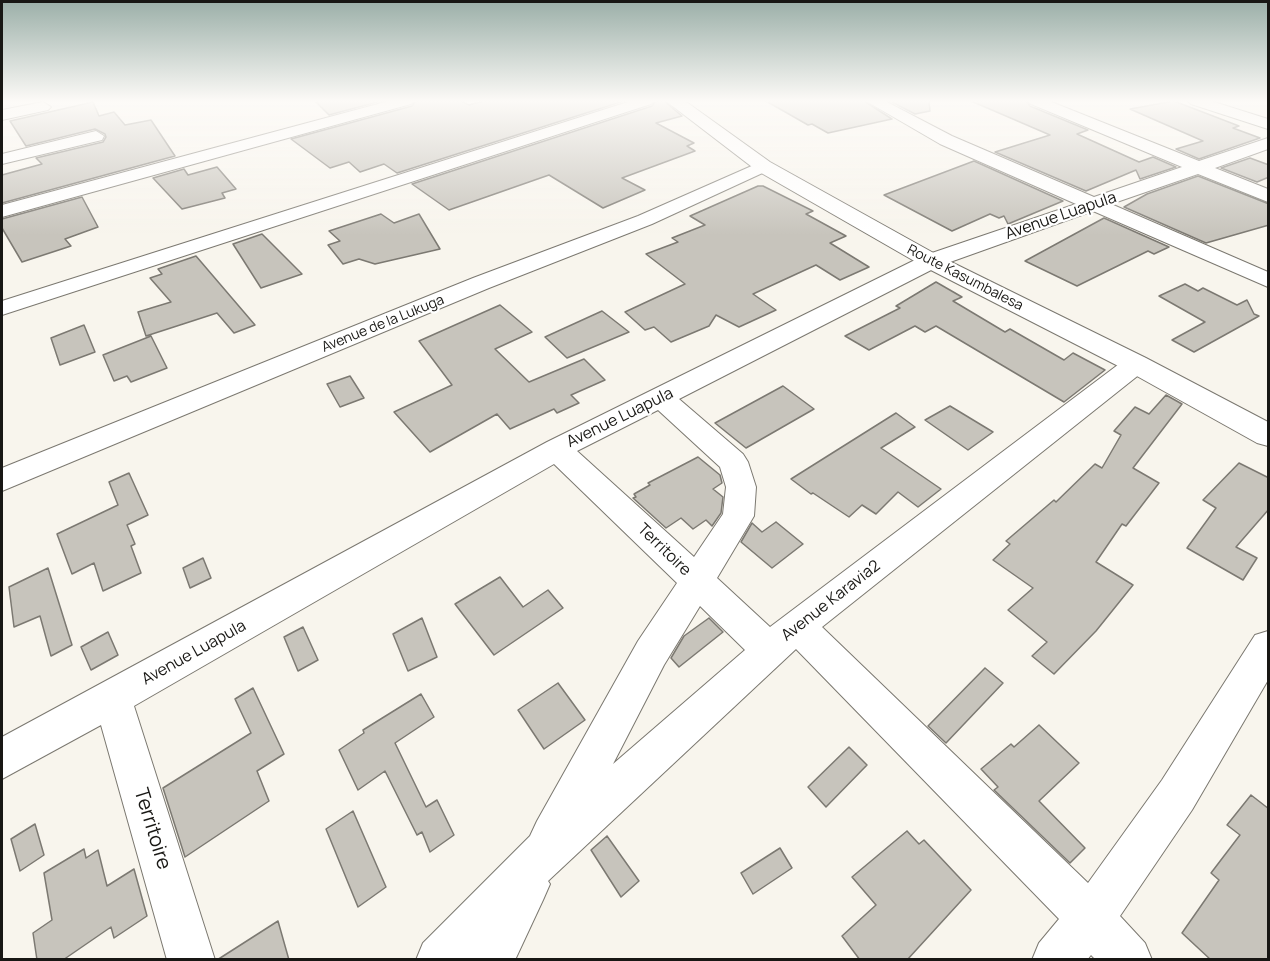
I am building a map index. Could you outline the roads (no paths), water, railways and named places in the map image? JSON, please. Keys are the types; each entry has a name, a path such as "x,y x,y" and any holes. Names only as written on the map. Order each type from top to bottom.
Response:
{"highway":[{"name":"Route Kasumbalesa","path":"736,146 764,166 931,261 1136,364 1269,435"}],"street":[{"path":"2,159 56,146"},
{"path":"2,211 236,146"},
{"path":"2,308 506,146"},
{"path":"960,146 1269,280"},
{"path":"1149,146 1269,195"},
{"name":"Avenue Luapula","path":"2,759 557,449 663,398 931,261 1264,146"},
{"name":"Avenue de la Lukuga","path":"2,480 481,283 645,220 764,166"},
{"name":"Avenue Karavia2","path":"541,856 784,638 1136,364"},
{"path":"489,960 541,856 651,653 738,516 741,487 733,462 663,398"},
{"name":"Territoire","path":"557,449 697,581 784,638 1091,918 1128,960"},
{"path":"1056,960 1091,918 1177,795 1269,647"},
{"name":"Territoire","path":"113,699 191,960"},
{"path":"440,960 541,856"}]}
